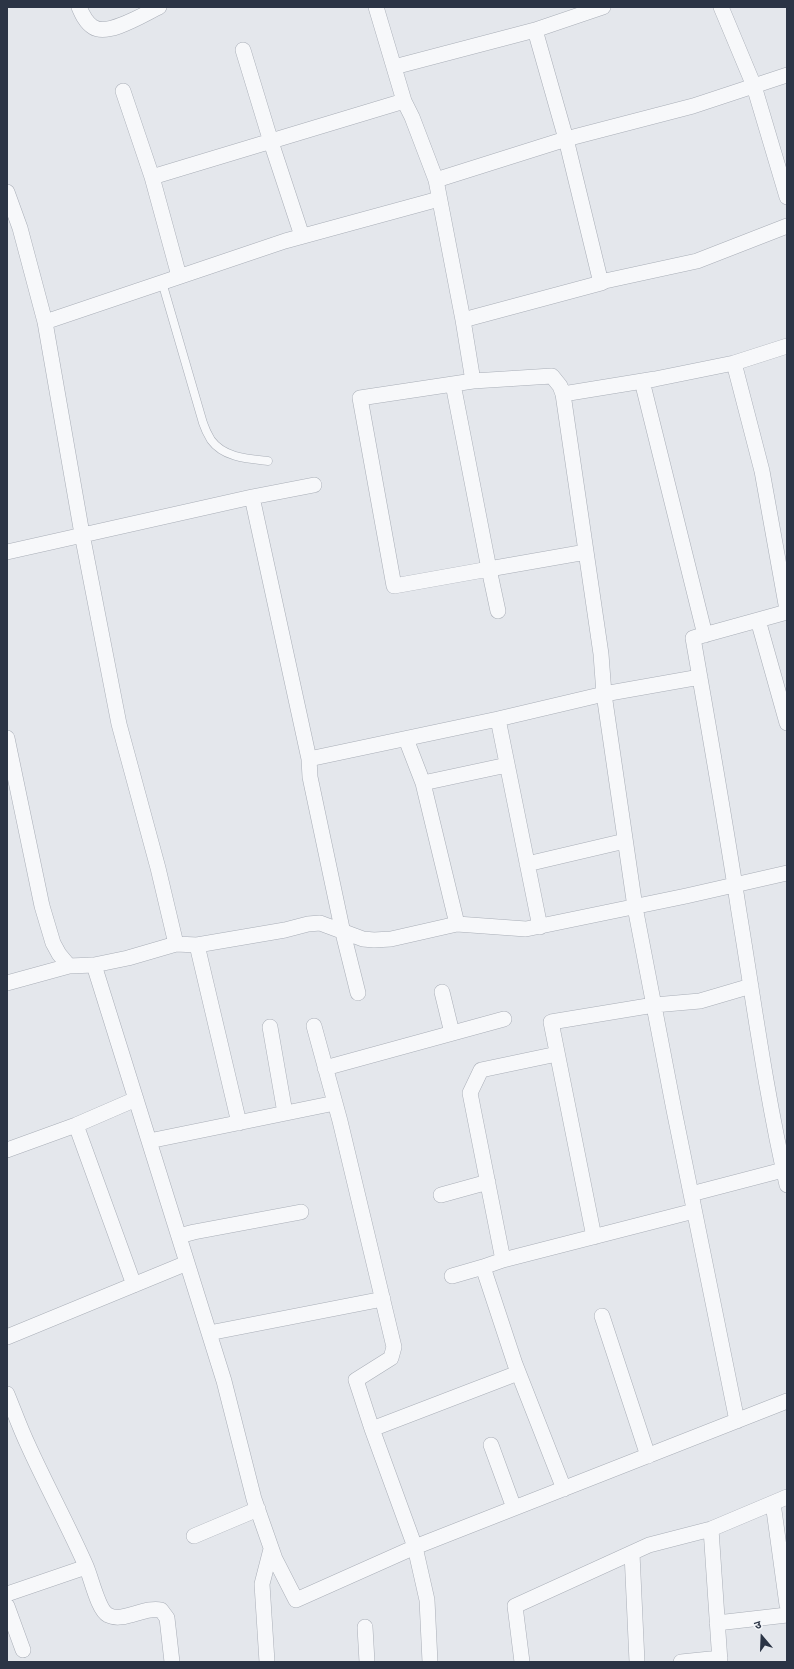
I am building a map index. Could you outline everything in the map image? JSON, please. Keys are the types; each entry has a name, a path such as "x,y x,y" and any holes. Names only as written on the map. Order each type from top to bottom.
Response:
{"street":[{"path":"79,7 83,16 93,28 106,30 126,24 159,7"},
{"path":"376,7 404,101 412,117 436,180 463,320 473,381"},
{"path":"394,67 534,30 603,7"},
{"path":"721,7 754,86 787,197"},
{"path":"534,30 566,139 601,283"},
{"path":"243,50 302,236"},
{"path":"436,180 566,139 693,106 787,75"},
{"path":"123,91 152,177 179,276"},
{"path":"152,177 404,101"},
{"path":"7,192 20,228 45,322 82,534 119,724 158,868 176,944"},
{"path":"45,322 302,236 439,199"},
{"path":"463,320 601,283 605,280 697,261 787,226"},
{"path":"563,394 642,381 734,363 787,346"},
{"path":"734,363 762,470 787,611 693,638 751,986 787,1185"},
{"path":"586,552 394,586 360,398 473,381 552,376 560,386 563,394 601,654 604,694 635,906 694,1211 737,1421"},
{"path":"642,381 705,634"},
{"path":"453,384 498,611"},
{"path":"7,552 82,534 314,485"},
{"path":"252,497 309,759 310,776 343,933 358,993"},
{"path":"758,620 787,723"},
{"path":"309,759 498,719 604,694 700,677"},
{"path":"498,719 540,927"},
{"path":"7,738 42,906 53,943 59,954 69,966"},
{"path":"406,739 423,783 458,924"},
{"path":"423,783 507,765"},
{"path":"527,864 625,840"},
{"path":"7,983 69,966 94,965 128,958 176,944 197,945 278,932 308,924 320,923 343,933 363,939 391,939 458,924 526,929 787,873"},
{"path":"197,945 239,1123"},
{"path":"94,965 224,1381 258,1509 275,1559 296,1600 415,1547 787,1401"},
{"path":"594,1237 550,1022 654,1005 700,1001 751,986"},
{"path":"442,992 452,1033"},
{"path":"325,1068 504,1019"},
{"path":"314,1026 335,1103 394,1347 391,1358 356,1380 372,1429 415,1547 427,1600 430,1662"},
{"path":"270,1027 285,1113"},
{"path":"504,1260 470,1093 481,1070 557,1054"},
{"path":"7,1150 136,1099"},
{"path":"149,1141 335,1103"},
{"path":"76,1124 134,1285"},
{"path":"691,1194 784,1163"},
{"path":"441,1196 488,1182"},
{"path":"452,1276 504,1260 694,1211"},
{"path":"179,1236 302,1212"},
{"path":"7,1337 187,1264"},
{"path":"483,1267 518,1374 564,1489"},
{"path":"209,1333 383,1299"},
{"path":"602,1316 648,1456"},
{"path":"372,1429 518,1374"},
{"path":"7,1394 27,1444 86,1566 102,1611 109,1616 123,1617 149,1610 161,1610 167,1618 172,1662"},
{"path":"491,1445 514,1508"},
{"path":"522,1662 515,1606 649,1545 711,1529 780,1500 787,1604"},
{"path":"194,1536 258,1509"},
{"path":"681,1662 720,1660 711,1529"},
{"path":"267,1662 262,1584 272,1549"},
{"path":"632,1553 637,1662"},
{"path":"7,1594 86,1566"},
{"path":"7,1606 23,1650"},
{"path":"717,1623 787,1615"},
{"path":"365,1627 367,1662"}],"lane":[{"path":"162,282 203,423 212,441 222,450 238,457 268,461"}]}
